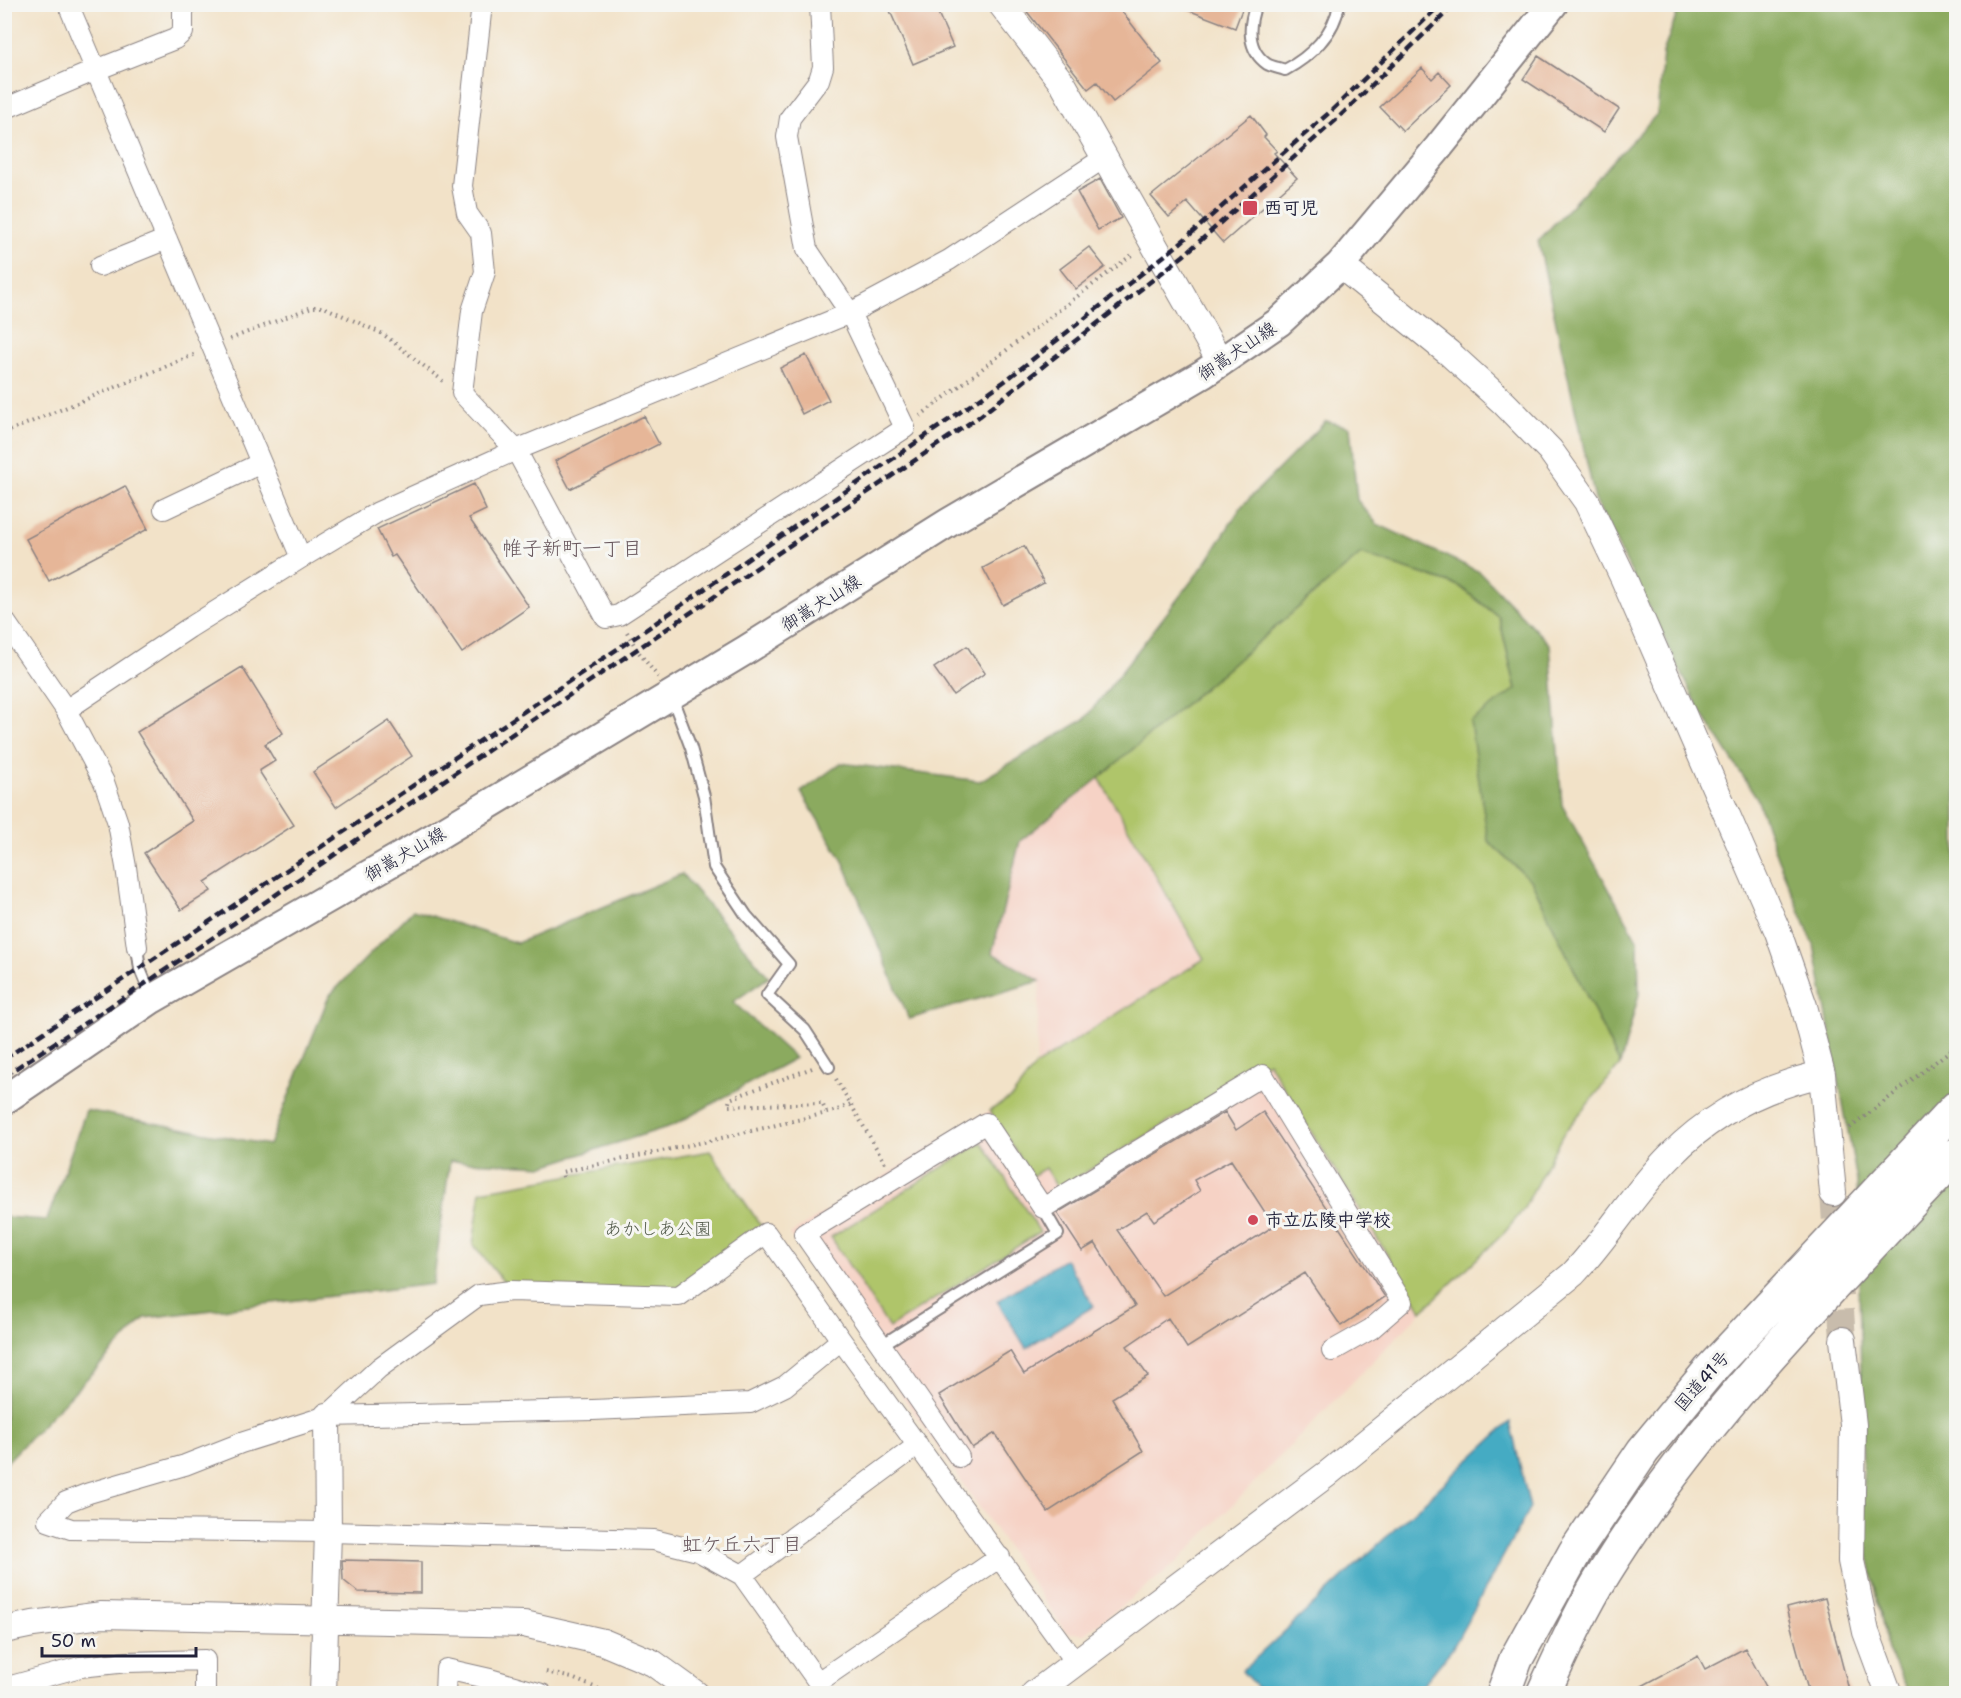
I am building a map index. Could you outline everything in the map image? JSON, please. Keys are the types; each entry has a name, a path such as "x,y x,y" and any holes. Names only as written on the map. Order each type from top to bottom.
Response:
{"highway":[{"name":"国道41号","path":"1503,1694 1516,1659 1575,1552 1643,1451 1710,1370 1956,1108"},
{"name":"国道41号","path":"1543,1694 1560,1656 1604,1573 1657,1494 1774,1352 1956,1155"}],"main road":[{"name":"御嵩犬山線","path":"4,1100 152,999 433,837 756,644 948,523 1221,363 1279,322 1340,265 1438,148 1553,4"}],"street":[{"path":"68,4 300,558"},
{"path":"4,109 176,39 183,32 183,4"},
{"path":"482,4 462,186 467,213 481,233 485,272 472,311 462,393 516,450 606,618 619,615 905,428 849,313 807,249 787,137 790,118 819,80 823,67 820,4"},
{"path":"1001,4 1062,84 1221,363"},
{"path":"66,710 300,558 387,508 516,450 849,313 949,260 1104,158"},
{"path":"100,266 167,239"},
{"path":"1340,265 1449,353 1504,403 1550,450 1587,502 1623,577 1778,932 1804,1006 1822,1074 1833,1192"},
{"path":"164,509 261,463"},
{"path":"4,620 66,710 105,782 118,823 136,947"},
{"path":"1034,1694 1327,1474 1573,1274 1670,1156 1705,1126 1749,1098 1788,1082 1822,1074"},
{"path":"959,1457 804,1234 892,1175 986,1123 1043,1208 1263,1075 1402,1302 1371,1329 1332,1351"},
{"path":"323,1694 328,1532 327,1416 379,1368 479,1295 511,1291 679,1296 766,1233 1075,1662"},
{"path":"842,1340 785,1386 750,1403 593,1410 327,1416 241,1443 185,1465 89,1493 66,1502 48,1521 71,1529 328,1532 654,1540 698,1551 742,1575 818,1682 1000,1557"},
{"path":"1843,1340 1853,1425 1851,1561 1866,1632 1889,1694"},
{"path":"742,1575 918,1445"},
{"path":"4,1630 102,1615 524,1624 603,1642 653,1663 696,1694"},
{"path":"4,1688 80,1667 128,1662 205,1660 205,1694"},
{"path":"445,1694 446,1669 542,1694"}],"lane":[{"path":"1256,4 1250,33 1253,50 1268,65 1285,70 1301,62 1320,45 1338,11 1339,4"},
{"path":"671,695 691,748 704,796 714,867 746,915 789,964 767,995 805,1030 828,1065"},
{"path":"136,947 140,969 152,999"},
{"path":"880,1346 1058,1234 1043,1208"}],"path":[{"path":"905,428 1151,240"},
{"path":"619,615 637,650 671,695"},
{"path":"1828,1140 1842,1134 1870,1114 1956,1046"},
{"path":"826,1112 822,1103 728,1106 730,1099 828,1065 892,1175"},
{"path":"563,1177 562,1172 710,1141 851,1104"}],"shaded area":[{"path":"1361,554 1471,723 1620,1065 1563,1134 1523,1210 1505,1232 1422,1311 1174,1565 1085,1634 1066,1632 790,1234 1012,1097 1036,1066 1040,981 992,953 1020,841 1099,778"}],"green space":[{"path":"1680,5 1956,5 1956,1693 1909,1693 1888,1651 1864,1532 1857,1181 1814,945 1777,857 1757,798 1701,712 1595,500 1538,241 1657,114 1663,53"},
{"path":"1326,421 1350,427 1357,500 1377,524 1480,572 1550,645 1562,805 1638,941 1639,994 1620,1065 1532,882 1488,841 1470,722 1516,689 1499,617 1459,586 1361,554 1099,778 1020,841 992,953 1040,981 909,1019 843,861 801,792 841,763 980,781 1085,719 1207,561 1241,507"},
{"path":"1361,554 1459,586 1499,617 1516,689 1488,841 1532,882 1620,1065 1563,1134 1523,1210 1505,1232 1422,1311 1268,1062 1058,1189 1045,1168 1032,1176 989,1111 1012,1097 1036,1065 1204,959 1099,778"},
{"path":"682,874 769,977 733,1002 795,1058 674,1125 544,1166 450,1161 433,1284 145,1318 5,1464 5,1217 47,1220 86,1110 269,1145 329,996 413,910 517,943"},
{"path":"982,1142 1040,1232 889,1328 831,1237"},
{"name":"あかしあ公園","path":"710,1151 766,1233 679,1296 511,1291 473,1244 481,1191"}],"water":[{"path":"1065,1259 1094,1306 1026,1348 997,1301"},
{"path":"1510,1422 1530,1508 1452,1649 1422,1686 1419,1693 1262,1693 1242,1671"}],"building":[{"path":"887,4 934,4 953,47 913,64"},
{"path":"1021,4 1116,4 1162,63 1113,102 1097,82 1088,89"},
{"path":"1177,4 1244,4 1235,28 1177,6"},
{"path":"1538,56 1619,109 1604,132 1523,79"},
{"path":"1422,68 1432,79 1439,72 1451,85 1403,131 1380,107"},
{"path":"1251,115 1266,135 1264,137 1277,151 1274,153 1297,178 1223,243 1187,202 1169,217 1151,196"},
{"path":"1100,179 1121,218 1098,230 1077,192"},
{"path":"1089,247 1105,267 1076,289 1060,269"},
{"path":"806,355 829,400 802,414 780,368"},
{"path":"644,416 659,444 570,489 555,461"},
{"path":"474,484 486,510 469,518 529,607 462,653 395,555 391,557 377,529"},
{"path":"125,486 148,529 49,581 26,539"},
{"path":"1024,546 1044,583 1003,605 983,568"},
{"path":"967,646 985,673 953,695 934,668"},
{"path":"242,667 283,733 265,744 275,761 259,771 294,825 205,882 211,891 181,910 144,853 193,821 137,732"},
{"path":"389,721 412,756 336,807 313,772"},
{"path":"1225,1112 1236,1130 1263,1112 1385,1297 1341,1326 1305,1273 1187,1348 1168,1318 1127,1346 1148,1376 1112,1398 1143,1451 1048,1512 995,1433 972,1448 939,1395 1010,1351 1024,1374 1135,1306 1095,1243 1082,1251 1057,1213","holes":["1231,1160 1274,1226 1163,1296 1117,1230 1147,1211 1154,1221 1200,1191 1194,1180"]},
{"path":"342,1560 421,1562 421,1593 358,1592 343,1580"},
{"path":"1825,1598 1850,1694 1809,1694 1786,1608"},
{"path":"1745,1648 1770,1694 1627,1694 1698,1656 1705,1669"}],"tunnel":[{"path":"1833,1193 1843,1340"}],"railway":[{"path":"4,1059 631,640 1005,381 1178,245 1330,112 1441,4"},
{"path":"4,1076 146,983 980,416 1183,256 1337,119 1455,4"}],"place":[{"name":"西可児","path":"1250,208"},
{"name":"市立広陵中学校","path":"1253,1220"}],"district":[{"name":"帷子新町一丁目","path":"572,548"},
{"name":"虹ケ丘六丁目","path":"742,1544"}]}
